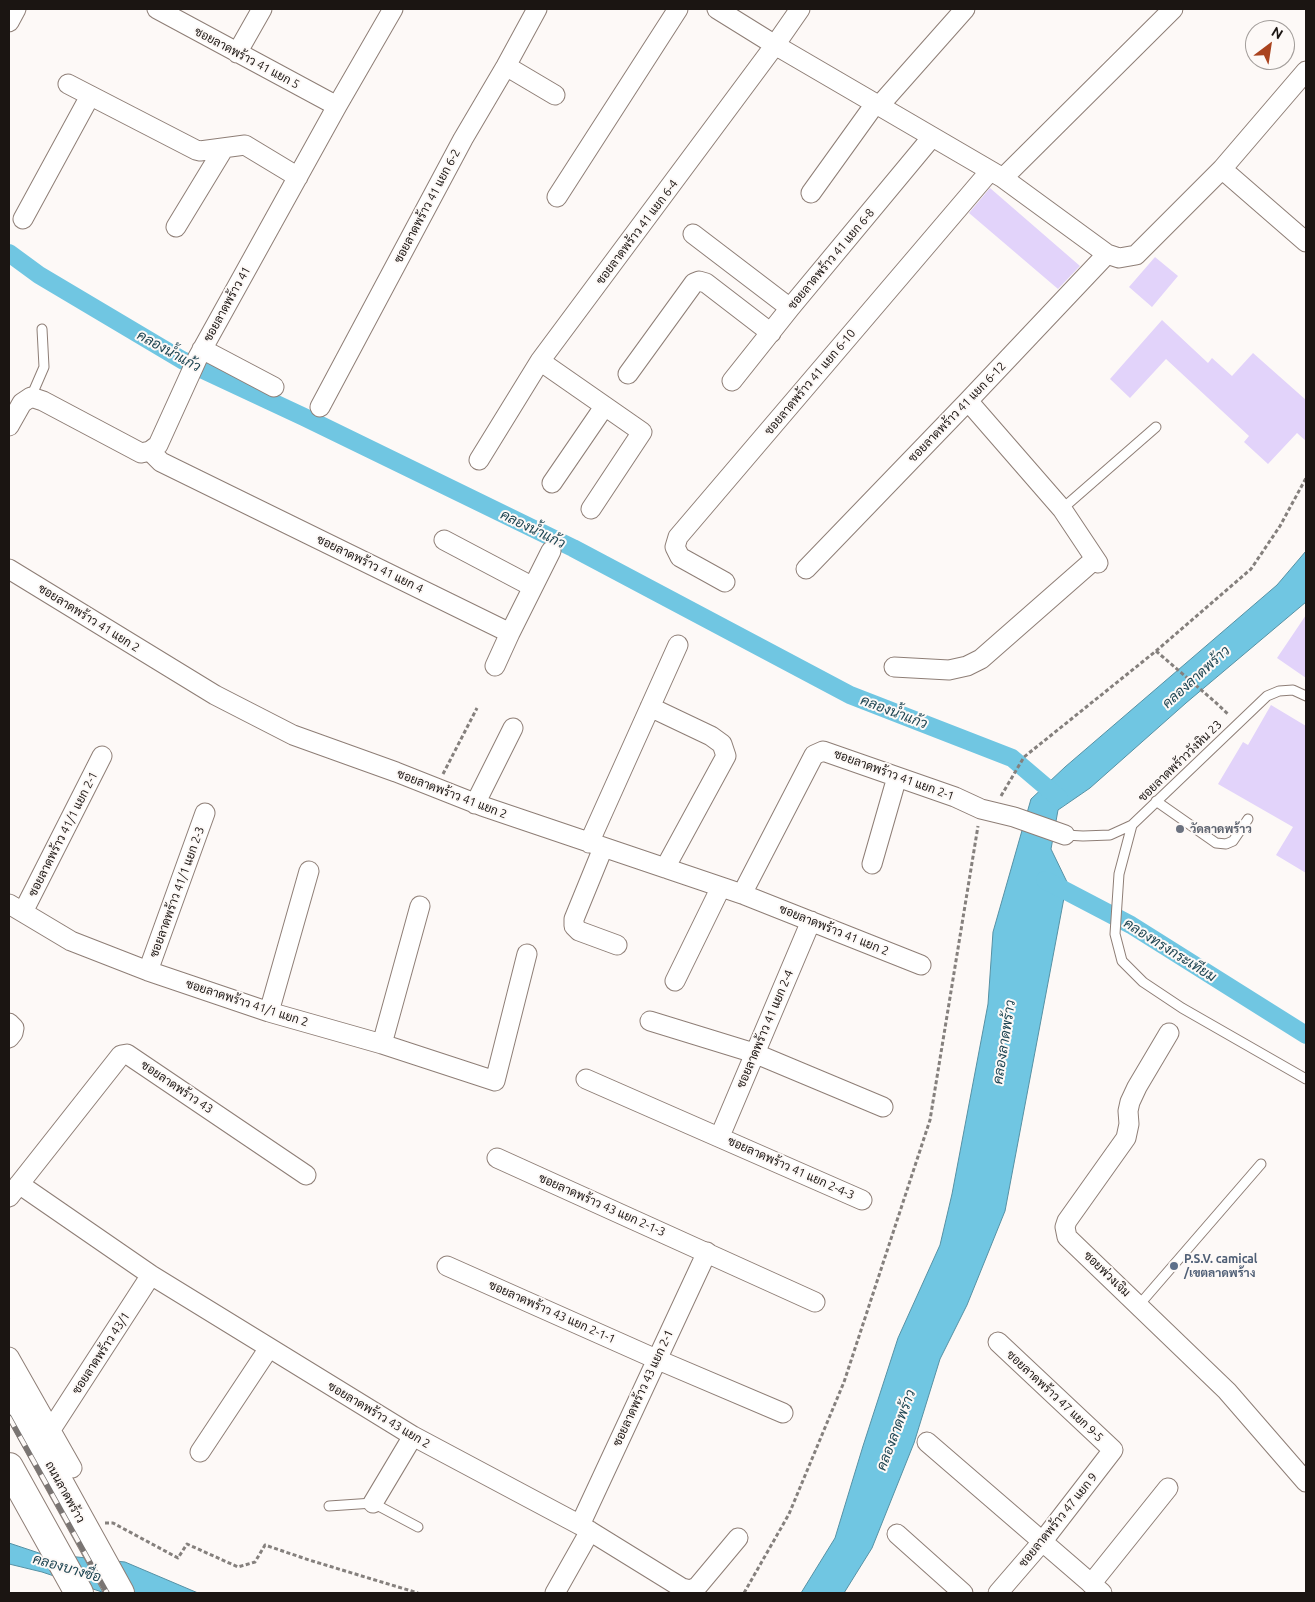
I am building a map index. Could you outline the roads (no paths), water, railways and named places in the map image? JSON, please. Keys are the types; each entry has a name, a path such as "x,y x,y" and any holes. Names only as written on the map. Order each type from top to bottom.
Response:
{"main road":[{"name":"ถนนลาดพร้าว","path":"9,1392 120,1593"},
{"path":"9,1467 79,1593"}],"street":[{"path":"9,22 16,9"},
{"name":"ซอยลาดพร้าว 41 แยก 5","path":"156,9 337,106"},
{"path":"237,53 262,9"},
{"name":"ซอยลาดพร้าว 41","path":"150,451 158,445 200,353 393,9"},
{"name":"ซอยลาดพร้าว 41 แยก 6-2","path":"320,406 463,139 537,9"},
{"path":"558,197 678,9"},
{"path":"717,9 775,46 997,175 1107,254 1119,258 1136,256 1222,169 1306,70"},
{"name":"ซอยลาดพร้าว 41 แยก 6-4","path":"479,460 540,361 775,46 800,9"},
{"path":"811,193 877,105 965,9"},
{"name":"ซอยลาดพร้าว 41 แยก 6-10","path":"725,582 680,557 675,546 678,537 997,175 1173,9"},
{"path":"506,66 555,95"},
{"path":"68,84 196,150 245,145 298,177"},
{"path":"22,219 90,96"},
{"name":"ซอยลาดพร้าว 41 แยก 6-8","path":"732,381 932,137"},
{"path":"176,227 224,148"},
{"path":"1222,169 1306,242"},
{"path":"693,234 790,308"},
{"name":"ซอยลาดพร้าว 41 แยก 6-12","path":"806,569 1107,254"},
{"path":"628,374 694,283 699,281 706,283 771,333"},
{"path":"200,353 274,387"},
{"path":"540,361 642,432 591,509"},
{"path":"9,426 22,403 32,397 141,453 150,451"},
{"path":"894,667 949,670 967,666 981,659 1096,561 1062,509 968,401"},
{"path":"552,483 604,406"},
{"name":"ซอยลาดพร้าว 41 แยก 4","path":"150,451 161,462 510,632"},
{"path":"444,540 533,587"},
{"path":"495,666 551,551"},
{"name":"ซอยลาดพร้าว 41 แยก 2","path":"9,569 215,695 293,735 475,804 742,894 921,965"},
{"path":"618,945 579,931 574,926 574,919 596,846 650,707 678,645"},
{"path":"650,707 711,736 722,744 726,756 665,868"},
{"path":"475,804 514,728"},
{"name":"ซอยลาดพร้าว 41 แยก 2-1","path":"742,894 814,755 823,751 955,797 981,808 1014,817 1065,835"},
{"name":"ซอยลาดพร้าว 41/1 แยก 2-1","path":"16,908 102,756"},
{"path":"872,864 897,777"},
{"name":"ซอยลาดพร้าว 41/1 แยก 2-3","path":"148,971 205,813"},
{"path":"270,1012 309,871"},
{"path":"675,981 720,887"},
{"path":"382,1044 420,906"},
{"name":"ซอยลาดพร้าว 41/1 แยก 2","path":"16,908 71,941 148,971 270,1012 382,1044 495,1081 527,954"},
{"name":"ซอยลาดพร้าว 41 แยก 2-4","path":"720,1136 811,921"},
{"path":"650,1021 754,1053 883,1106"},
{"path":"9,1023 14,1028 9,1038"},
{"name":"ซอยพ่วงเจิม","path":"1169,1033 1130,1102 1126,1138 1067,1220 1065,1227 1067,1237 1226,1391 1306,1482"},
{"name":"ซอยลาดพร้าว 43","path":"14,1191 121,1055 126,1054 306,1175"},
{"name":"ซอยลาดพร้าว 41 แยก 2-4-3","path":"586,1079 720,1136 862,1200"},
{"name":"ซอยลาดพร้าว 43 แยก 2-1-3","path":"497,1158 815,1302"},
{"name":"ซอยลาดพร้าว 43 แยก 2","path":"14,1191 413,1436 585,1528 682,1588 690,1590 697,1586 738,1538"},
{"name":"ซอยลาดพร้าว 43 แยก 2-1","path":"555,1593 585,1528 656,1359 707,1252"},
{"name":"ซอยลาดพร้าว 43 แยก 2-1-1","path":"447,1266 782,1413"},
{"name":"ซอยลาดพร้าว 43/1","path":"50,1432 151,1275"},
{"name":"ซอยลาดพร้าว 47 แยก 9-5","path":"998,1342 1113,1450"},
{"path":"200,1452 268,1348"},
{"path":"9,1357 72,1468"},
{"path":"373,1503 413,1436"},
{"path":"927,1442 1097,1589 1168,1488"},
{"name":"ซอยลาดพร้าว 47 แยก 9","path":"1002,1592 1113,1450"},
{"path":"897,1534 963,1593"}],"lane":[{"path":"32,397 44,367 42,329"},
{"path":"1062,509 1156,427"},
{"name":"ซอยลาดพร้าววังหิน 23","path":"1065,835 1110,835 1132,826 1267,696 1279,691 1293,690 1306,696"},
{"path":"1156,801 1216,843 1226,844 1233,841 1248,819"},
{"path":"1132,826 1119,874 1115,934 1122,961 1143,982 1182,1008 1306,1079"},
{"path":"1139,1305 1261,1164"},
{"path":"329,1506 373,1503 418,1527"}],"water":[{"name":"คลองลาดพร้าว","path":"1306,551 1306,602 1186,703 1090,788 1058,810 1051,849 1067,882 1005,1211 967,1305 940,1359 914,1443 872,1548 844,1593 801,1593 835,1538 898,1338 940,1245 952,1194 988,1004 993,932 1031,799 1065,767 1277,585"},
{"name":"คลองบางซื่อ","path":"9,1543 39,1553 125,1562 198,1593 105,1593 42,1572 9,1564"}],"waterway":[{"name":"คลองน้ำแก้ว","path":"9,253 39,275 182,360 573,548 850,695 1012,758 1059,798"},
{"name":"คลองทรงกระเทียม","path":"1045,880 1131,925 1306,1035"}],"railway":[{"path":"9,1417 107,1593"}],"place":[{"name":"วัดลาดพร้าว","path":"1180,829"},
{"name":"P.S.V. camical /เขตลาดพร้าง","path":"1174,1266"}]}
